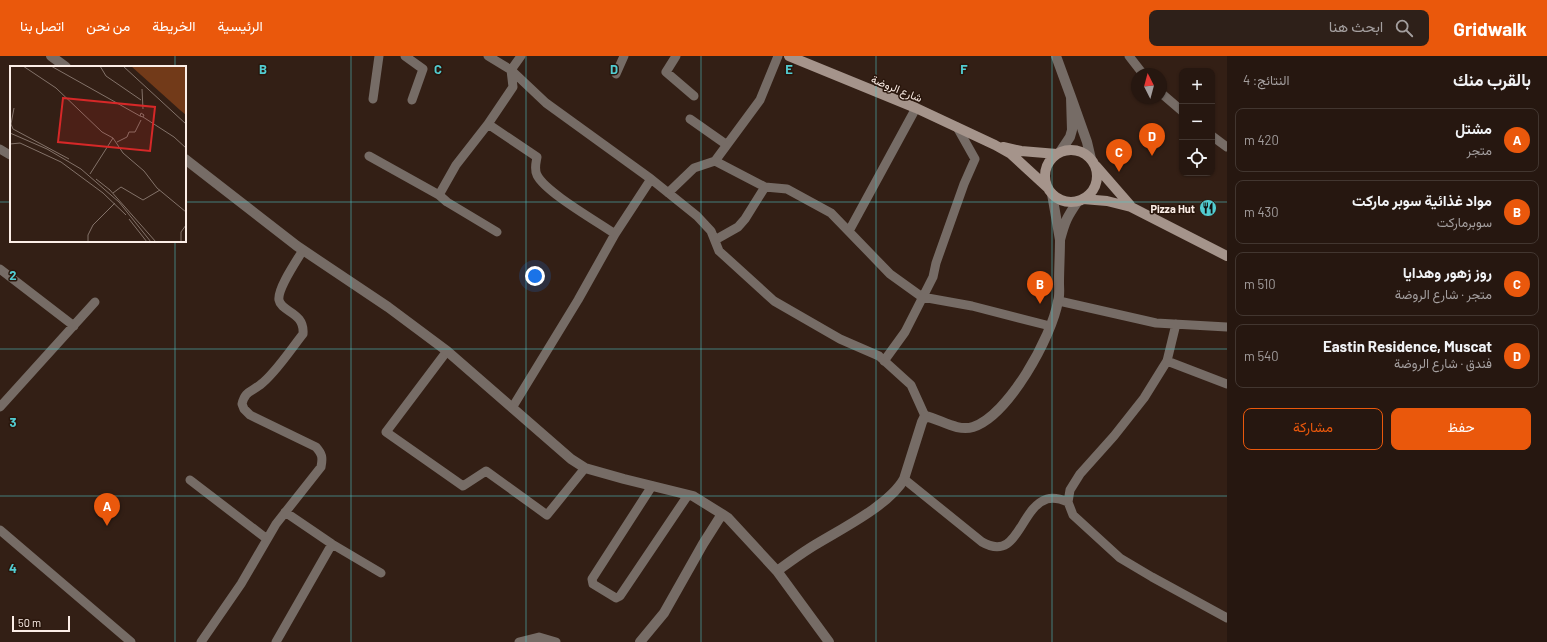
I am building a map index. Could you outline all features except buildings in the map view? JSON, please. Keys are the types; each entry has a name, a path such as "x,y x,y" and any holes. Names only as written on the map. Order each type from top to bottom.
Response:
{"main road":[{"name":"شارع الروضة","path":"789,56 916,108 995,145 1011,154 1050,191"},
{"name":"شارع الروضة","path":"995,145 1020,151 1058,153"},
{"path":"1131,207 1120,196 1093,162 1082,152 1071,150 1058,153 1047,166 1045,181 1050,191 1060,200 1069,202 1081,200 1114,202 1131,207 1227,256"},
{"path":"1081,200 1091,193 1096,185 1098,175 1093,162"}],"street":[{"path":"51,56 65,66"},
{"path":"373,99 379,56"},
{"path":"405,56 424,69 412,100"},
{"path":"488,56 511,70 546,103 651,179 702,221 711,231 719,252 774,301 840,339 879,356 911,385 926,416"},
{"path":"439,195 456,165 488,124 512,87 511,70 521,56"},
{"path":"616,74 624,56"},
{"path":"676,56 666,72 694,96"},
{"path":"668,193 694,168 715,161 760,100 778,56"},
{"path":"1056,56 1088,142 1093,162"},
{"path":"1128,56 1138,68"},
{"path":"1058,153 1070,137 1072,130 1071,97"},
{"path":"1167,98 1179,108"},
{"path":"849,231 916,108"},
{"path":"690,119 727,145"},
{"path":"488,124 537,157 535,167 538,176 550,190 615,234"},
{"path":"884,361 905,332 933,277 936,263 964,184 975,158 957,127"},
{"path":"1215,138 1227,147"},
{"path":"0,149 10,155"},
{"path":"369,156 439,195 447,202 497,232"},
{"path":"186,160 303,250 388,307 447,351 571,459 585,468 693,496 728,518 777,571 829,642"},
{"path":"715,161 765,188 787,189 831,213 890,274 922,297 972,306 1050,326"},
{"path":"512,408 571,312 615,234 651,179"},
{"path":"715,240 738,227 745,219 765,188"},
{"path":"1050,191 1060,240"},
{"path":"926,416 933,417 963,428 972,428 982,423 1002,406 1015,389 1037,356 1050,326 1058,301 1060,240 1064,224 1070,212 1081,200"},
{"path":"201,642 241,584 276,524 321,467 323,458 321,452 316,447 250,415 244,409 242,404 243,399 248,392 260,385 269,377 303,334 303,327 299,319 290,311 281,306 279,297 281,289 303,250"},
{"path":"0,269 74,326"},
{"path":"1058,301 1156,323 1227,327"},
{"path":"0,407 95,302"},
{"path":"1176,324 1167,361 1144,398 1114,436 1080,474 1070,490 1068,502 1073,515 1120,558 1227,618"},
{"path":"447,351 386,432 463,486 486,470 547,515 585,468"},
{"path":"1167,361 1227,384"},
{"path":"777,571 867,513 899,488 904,479 920,426 926,416"},
{"path":"904,479 982,542 990,546 998,547 1005,545 1012,539 1033,509 1040,502 1048,498 1058,498 1068,502"},
{"path":"190,480 267,539"},
{"path":"652,486 592,579 593,584 616,598 620,596 688,495"},
{"path":"285,512 332,544 381,573"},
{"path":"640,642 664,613 703,544 722,514"},
{"path":"0,530 131,642"},
{"path":"276,642 332,544"},
{"path":"519,642 539,637 556,642"}],"place":[{"name":"Eastin Residence, Muscat","path":"1152,156"},
{"name":"روز زهور وهدايا","path":"1119,172"},
{"name":"Pizza Hut","path":"1208,208"},
{"name":"مواد غذائية سوبر ماركت","path":"1040,304"},
{"name":"مشتل","path":"107,526"}]}
